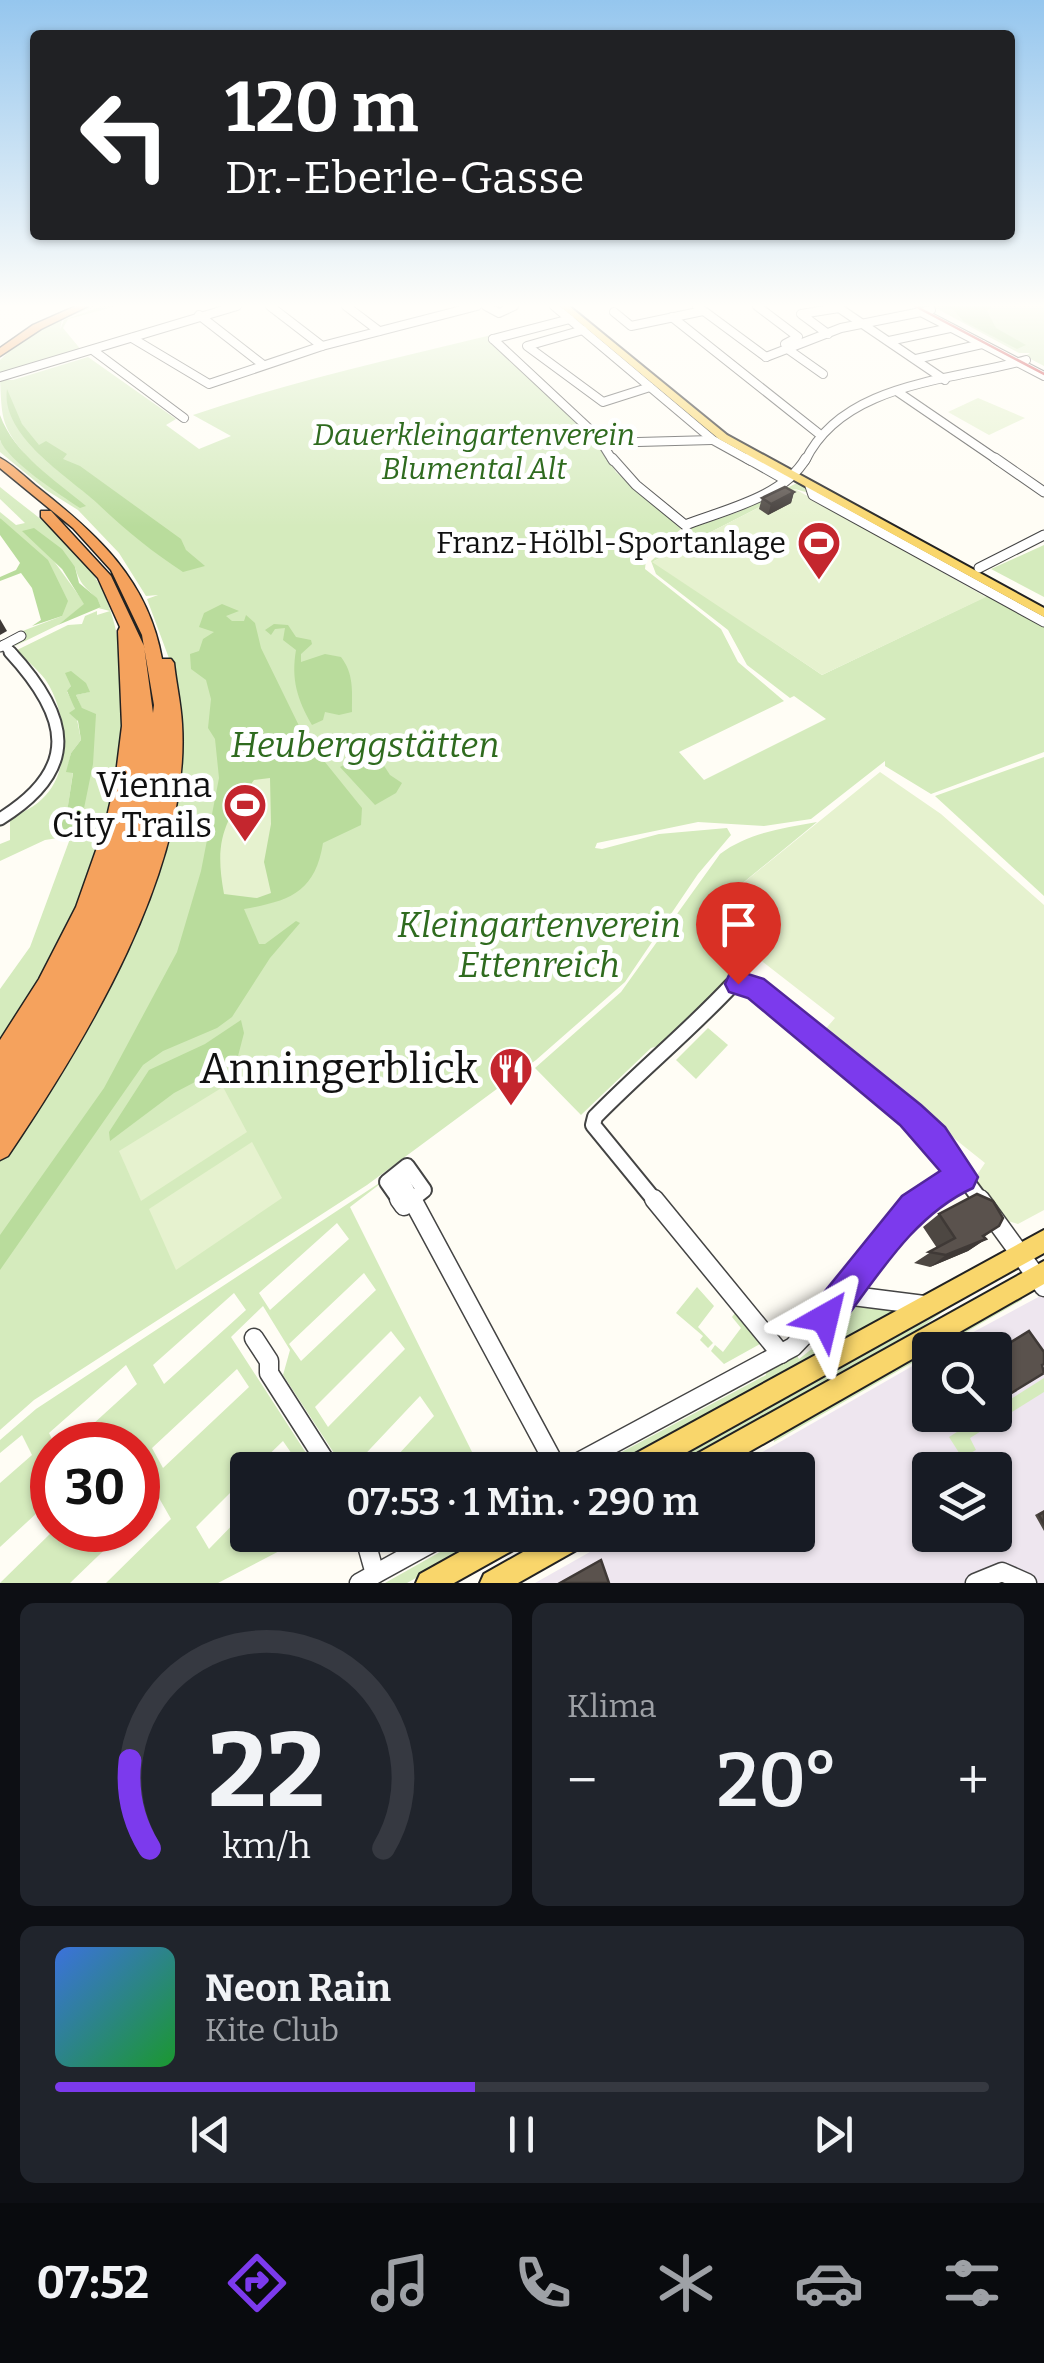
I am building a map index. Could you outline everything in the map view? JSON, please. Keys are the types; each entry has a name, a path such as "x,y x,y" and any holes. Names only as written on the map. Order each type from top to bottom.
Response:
{"highway":[{"path":"0,462 100,547 127,583 158,674 161,730 156,779 142,840 118,907 85,979 0,1118"},
{"path":"0,478 87,551 163,651 174,708 174,764 160,832 133,912 94,997 0,1148"},
{"path":"0,1059 62,955 120,806 130,728 135,614"},
{"path":"0,1088 48,1012 84,943 112,878 133,812 144,755 146,702 135,614"}],"main road":[{"path":"650,380 718,438 1044,603"},
{"path":"666,380 791,475 1044,612"},
{"path":"663,1452 1044,1240"},
{"path":"726,1452 1042,1278"},
{"path":"429,1583 485,1552"},
{"path":"493,1583 548,1552"}],"street":[{"path":"133,380 184,418"},
{"path":"536,380 601,442 604,454 623,474 684,525 734,506 791,475 818,433 837,418 898,392 945,380"},
{"path":"573,380 603,402 650,387"},
{"path":"641,380 718,438"},
{"path":"751,380 818,433"},
{"path":"898,392 1044,492"},
{"path":"601,442 718,438"},
{"path":"810,486 813,494 1044,622"},
{"path":"979,568 1044,536"},
{"path":"0,819 31,803 44,789 55,758 57,735 48,698 40,682 2,646 20,636"},
{"path":"782,1354 594,1129 595,1117 653,1058 676,1044 732,985 750,984 911,1115 934,1138 1042,1278"},
{"path":"400,1177 551,1452"},
{"path":"595,1452 782,1354 809,1334 913,1207 934,1190 962,1177"},
{"path":"840,1299 854,1296 924,1304"},
{"path":"254,1338 269,1360 269,1373 319,1452"},
{"path":"365,1552 367,1579 415,1552"},
{"path":"974,1583 1002,1572 1027,1583"}],"shaded area":[{"path":"1044,1294 1044,1583 535,1583 590,1552 815,1552 815,1452 762,1452 912,1366 912,1432 1012,1432 1012,1332 973,1332"}],"green space":[{"name":"Heuberggstätten","path":"0,380 120,380 176,419 166,425 199,449 231,436 193,415 309,380 532,380 595,439 616,472 681,529 646,559 645,569 721,629 738,662 784,701 679,752 704,780 826,719 747,665 728,630 656,574 651,561 686,530 738,512 799,482 809,493 795,489 654,561 822,675 989,595 1044,627 1044,752 931,794 885,766 885,761 811,819 764,826 698,822 597,843 595,848 602,849 659,834 727,828 731,835 698,874 625,982 536,1060 367,1185 34,1400 0,1430 0,1159 180,725 177,680 147,599 158,595 146,596 119,553 78,510 46,490 0,452 0,441 24,453 4,419"},
{"path":"7,389 22,424 39,445 46,441 67,454 63,459 80,466 181,539 186,550 205,566 183,572 39,454 14,423"},
{"path":"978,398 1025,418 989,435 948,412"},
{"path":"0,415 25,454 86,506 80,508 13,458 0,440"},
{"path":"0,487 67,542 95,577 110,611 98,608 98,601 81,582 75,567 51,557 85,604 58,625 15,646 20,632 62,616 0,518 0,512 16,525 25,523 0,499"},
{"name":"Franz-Hölbl-Sportanlage","path":"795,489 986,597 822,675 652,562"},
{"path":"0,518 48,560 68,601 62,616 32,626 41,620 32,588 21,573 0,581 20,563 0,535"},
{"path":"34,528 62,549 75,567 79,583 97,598 101,607 58,625 84,604 62,569 22,531"},
{"path":"1044,545 1044,597 991,569"},
{"path":"222,604 239,611 226,616 232,621 244,621 246,615 255,623 261,648 304,736 362,808 361,825 323,843 314,873 297,892 244,909 259,944 265,944 296,921 300,923 270,958 232,1017 143,1065 0,1270 0,1235 104,1088 177,952 201,871 219,778 215,739 208,728 211,699 206,680 191,669 190,654 199,651 203,639 214,632 199,627 204,613"},
{"path":"97,611 97,615 110,611 121,662 128,718 121,775 98,857 81,897 0,1049 0,989 30,947 71,836 45,840 0,861 0,844 10,840 10,821 0,827 0,823 42,799 59,773 62,757 62,724 52,692 17,650 68,625 82,624 85,616","holes":["71,686 89,692 76,695 82,709 80,828 55,813 67,813 73,772 67,772 71,753 81,740 74,704 67,692"]},
{"path":"274,624 288,625 296,637 311,640 312,644 301,654 301,662 325,654 341,657 350,676 352,712 325,712 323,720 312,725 296,689 296,650 283,640 285,628 275,629 271,635 265,630"},
{"path":"71,671 86,683 90,692 76,695 82,708 96,714 93,764 80,828 65,831 54,825 54,813 67,812 73,773 66,772 71,753 81,740 78,721 69,713 75,709 65,673"},
{"path":"349,750 377,755 390,775 402,783 396,793 375,805 340,767 351,761"},
{"path":"1044,757 1044,896 935,796"},
{"path":"880,772 941,814 1044,905 1044,1210 1018,1224 1005,1220 975,1178 985,1163 822,1033 835,1018 750,952 776,925 732,892"},
{"name":"Vienna City Trails","path":"270,778 271,824 264,862 271,893 257,898 224,894 220,859 224,832 254,780"},
{"name":"Kleingartenverein Ettenreich","path":"817,822 733,891 776,925 751,951 755,955 665,1044 651,1048 581,1115 535,1068 621,992 720,854 754,836"},
{"path":"241,1020 244,1033 237,1060 174,1093 110,1141 109,1132 149,1070 205,1044"},
{"path":"708,1028 728,1045 696,1079 676,1060"},
{"path":"223,1087 247,1132 141,1201 119,1151"},
{"path":"252,1142 282,1198 176,1270 149,1209"},
{"path":"393,1174 350,1207 472,1452 401,1452 434,1416 420,1396 367,1452 333,1452 283,1375 290,1350 263,1306 231,1337 305,1452 291,1452 283,1441 272,1452 230,1452 230,1493 196,1527 209,1549 230,1527 230,1552 277,1552 218,1583 106,1583 137,1552 160,1552 160,1530 171,1519 160,1500 160,1463 163,1468 249,1387 237,1369 160,1441 160,1422 95,1422 137,1384 126,1365 61,1422 30,1422 30,1451 22,1435 0,1453 0,1440 36,1409","holes":["337,1223 349,1239 270,1310 259,1293","364,1273 376,1290 301,1361 289,1344","234,1293 246,1310 164,1384 153,1365","391,1331 405,1349 328,1427 315,1407"]},
{"path":"1006,1270 1009,1274 951,1306 904,1340 707,1452 681,1452"},
{"path":"697,1287 714,1306 698,1327 713,1343 708,1348 700,1340 703,1336 676,1313"},
{"path":"1022,1293 1022,1300 966,1332 953,1332"},
{"path":"850,1302 894,1310 643,1452 622,1452 766,1375 766,1369 795,1352 799,1359 823,1340 818,1333"},
{"path":"735,1313 760,1344 724,1364 711,1351 715,1345 723,1352 741,1328 732,1317"},
{"path":"912,1356 912,1363 774,1442 774,1434"},
{"path":"1044,1378 1044,1392 1012,1412 1012,1398"},
{"path":"957,1432 980,1432 970,1438 976,1450 972,1452 959,1452 949,1437"},
{"path":"30,1457 30,1519 0,1547 0,1483"},
{"path":"32,1552 102,1552 70,1583 0,1583"},
{"path":"440,1552 463,1552 407,1583 385,1583"}],"building":[{"path":"785,487 794,492 771,504 762,498"},
{"path":"977,1194 993,1201 1003,1218 999,1226 983,1236 986,1239 946,1255 929,1252 955,1238 939,1214"},
{"path":"1029,1331 1044,1352 1044,1373 1012,1393 1012,1342"},
{"path":"601,1560 609,1583 560,1583"}],"place":[{"name":"Franz-Hölbl-Sportanlage","path":"819,581"},
{"name":"Vienna City Trails","path":"245,843"},
{"name":"Anningerblick","path":"511,1107"}],"route":[{"path":"738,984 755,987 911,1115 934,1138 962,1177 934,1190 903,1217 825,1318"}],"park label":[{"name":"Dauerkleingartenverein Blumental Alt","path":"474,452"}]}
